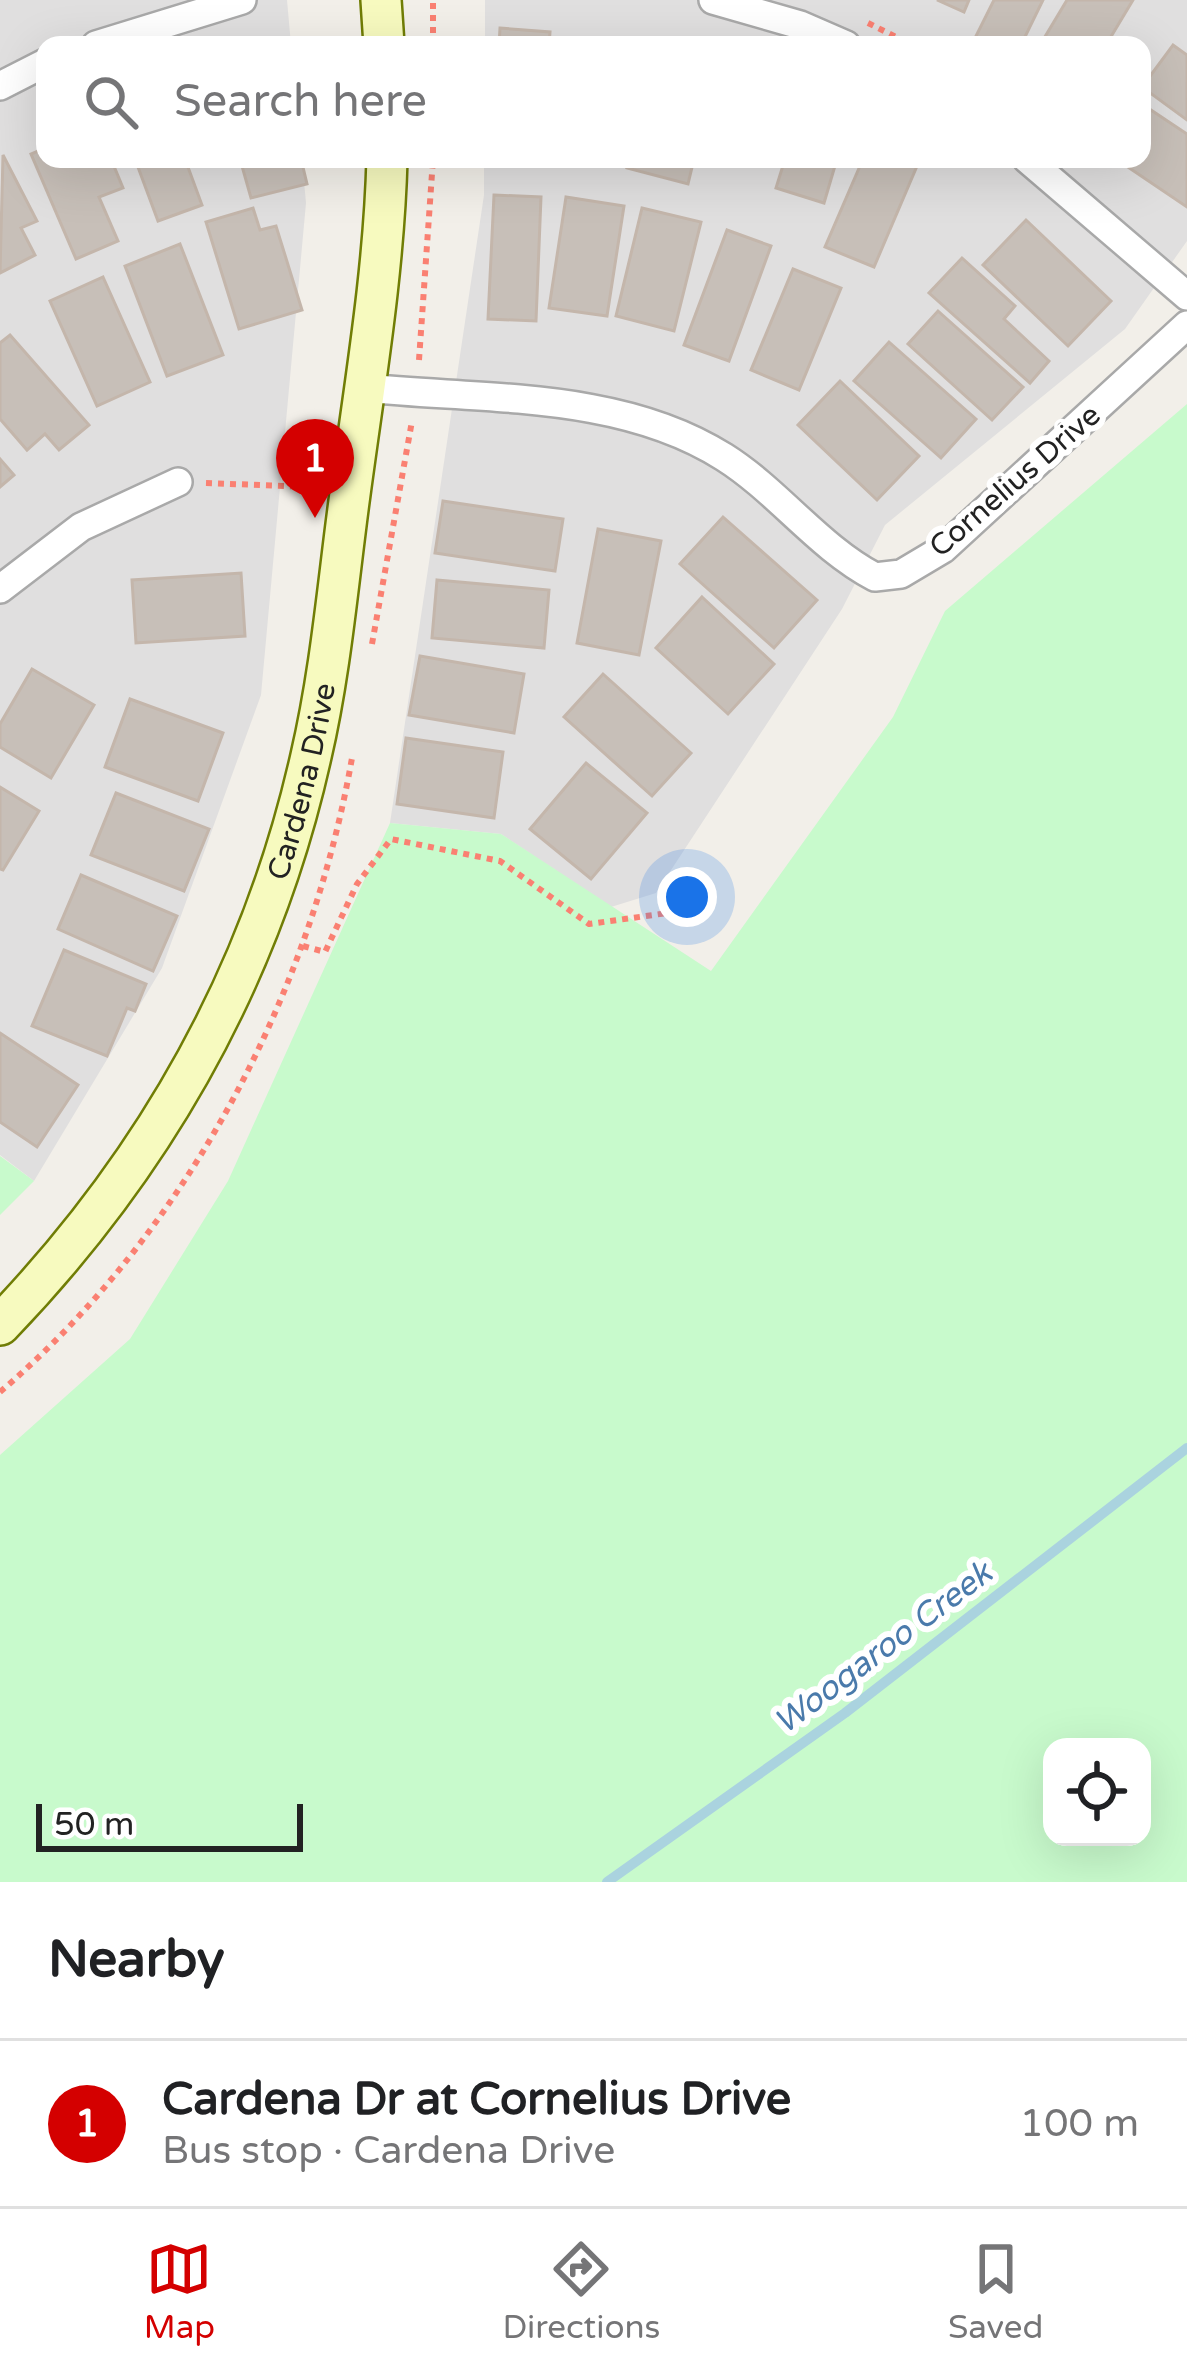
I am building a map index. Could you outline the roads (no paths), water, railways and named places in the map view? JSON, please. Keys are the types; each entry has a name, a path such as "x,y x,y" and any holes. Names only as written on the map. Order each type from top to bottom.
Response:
{"street":[{"path":"125,36 242,0"},
{"path":"381,0 383,36"},
{"path":"713,0 825,36"},
{"path":"0,86 36,68"},
{"name":"Cardena Drive","path":"0,1325 78,1240 182,1091 234,992 263,920 312,755 380,280 386,168"},
{"path":"1038,168 1187,296"},
{"name":"Cornelius Drive","path":"365,388 591,408 661,427 724,457 875,578 901,574 943,549 1187,325"},
{"path":"0,589 81,527 178,482"}],"waterway":[{"name":"Woogaroo Creek","path":"607,1882 845,1713 1187,1448"}],"place":[{"name":"Cardena Dr at Cornelius Drive","path":"315,518"}]}
